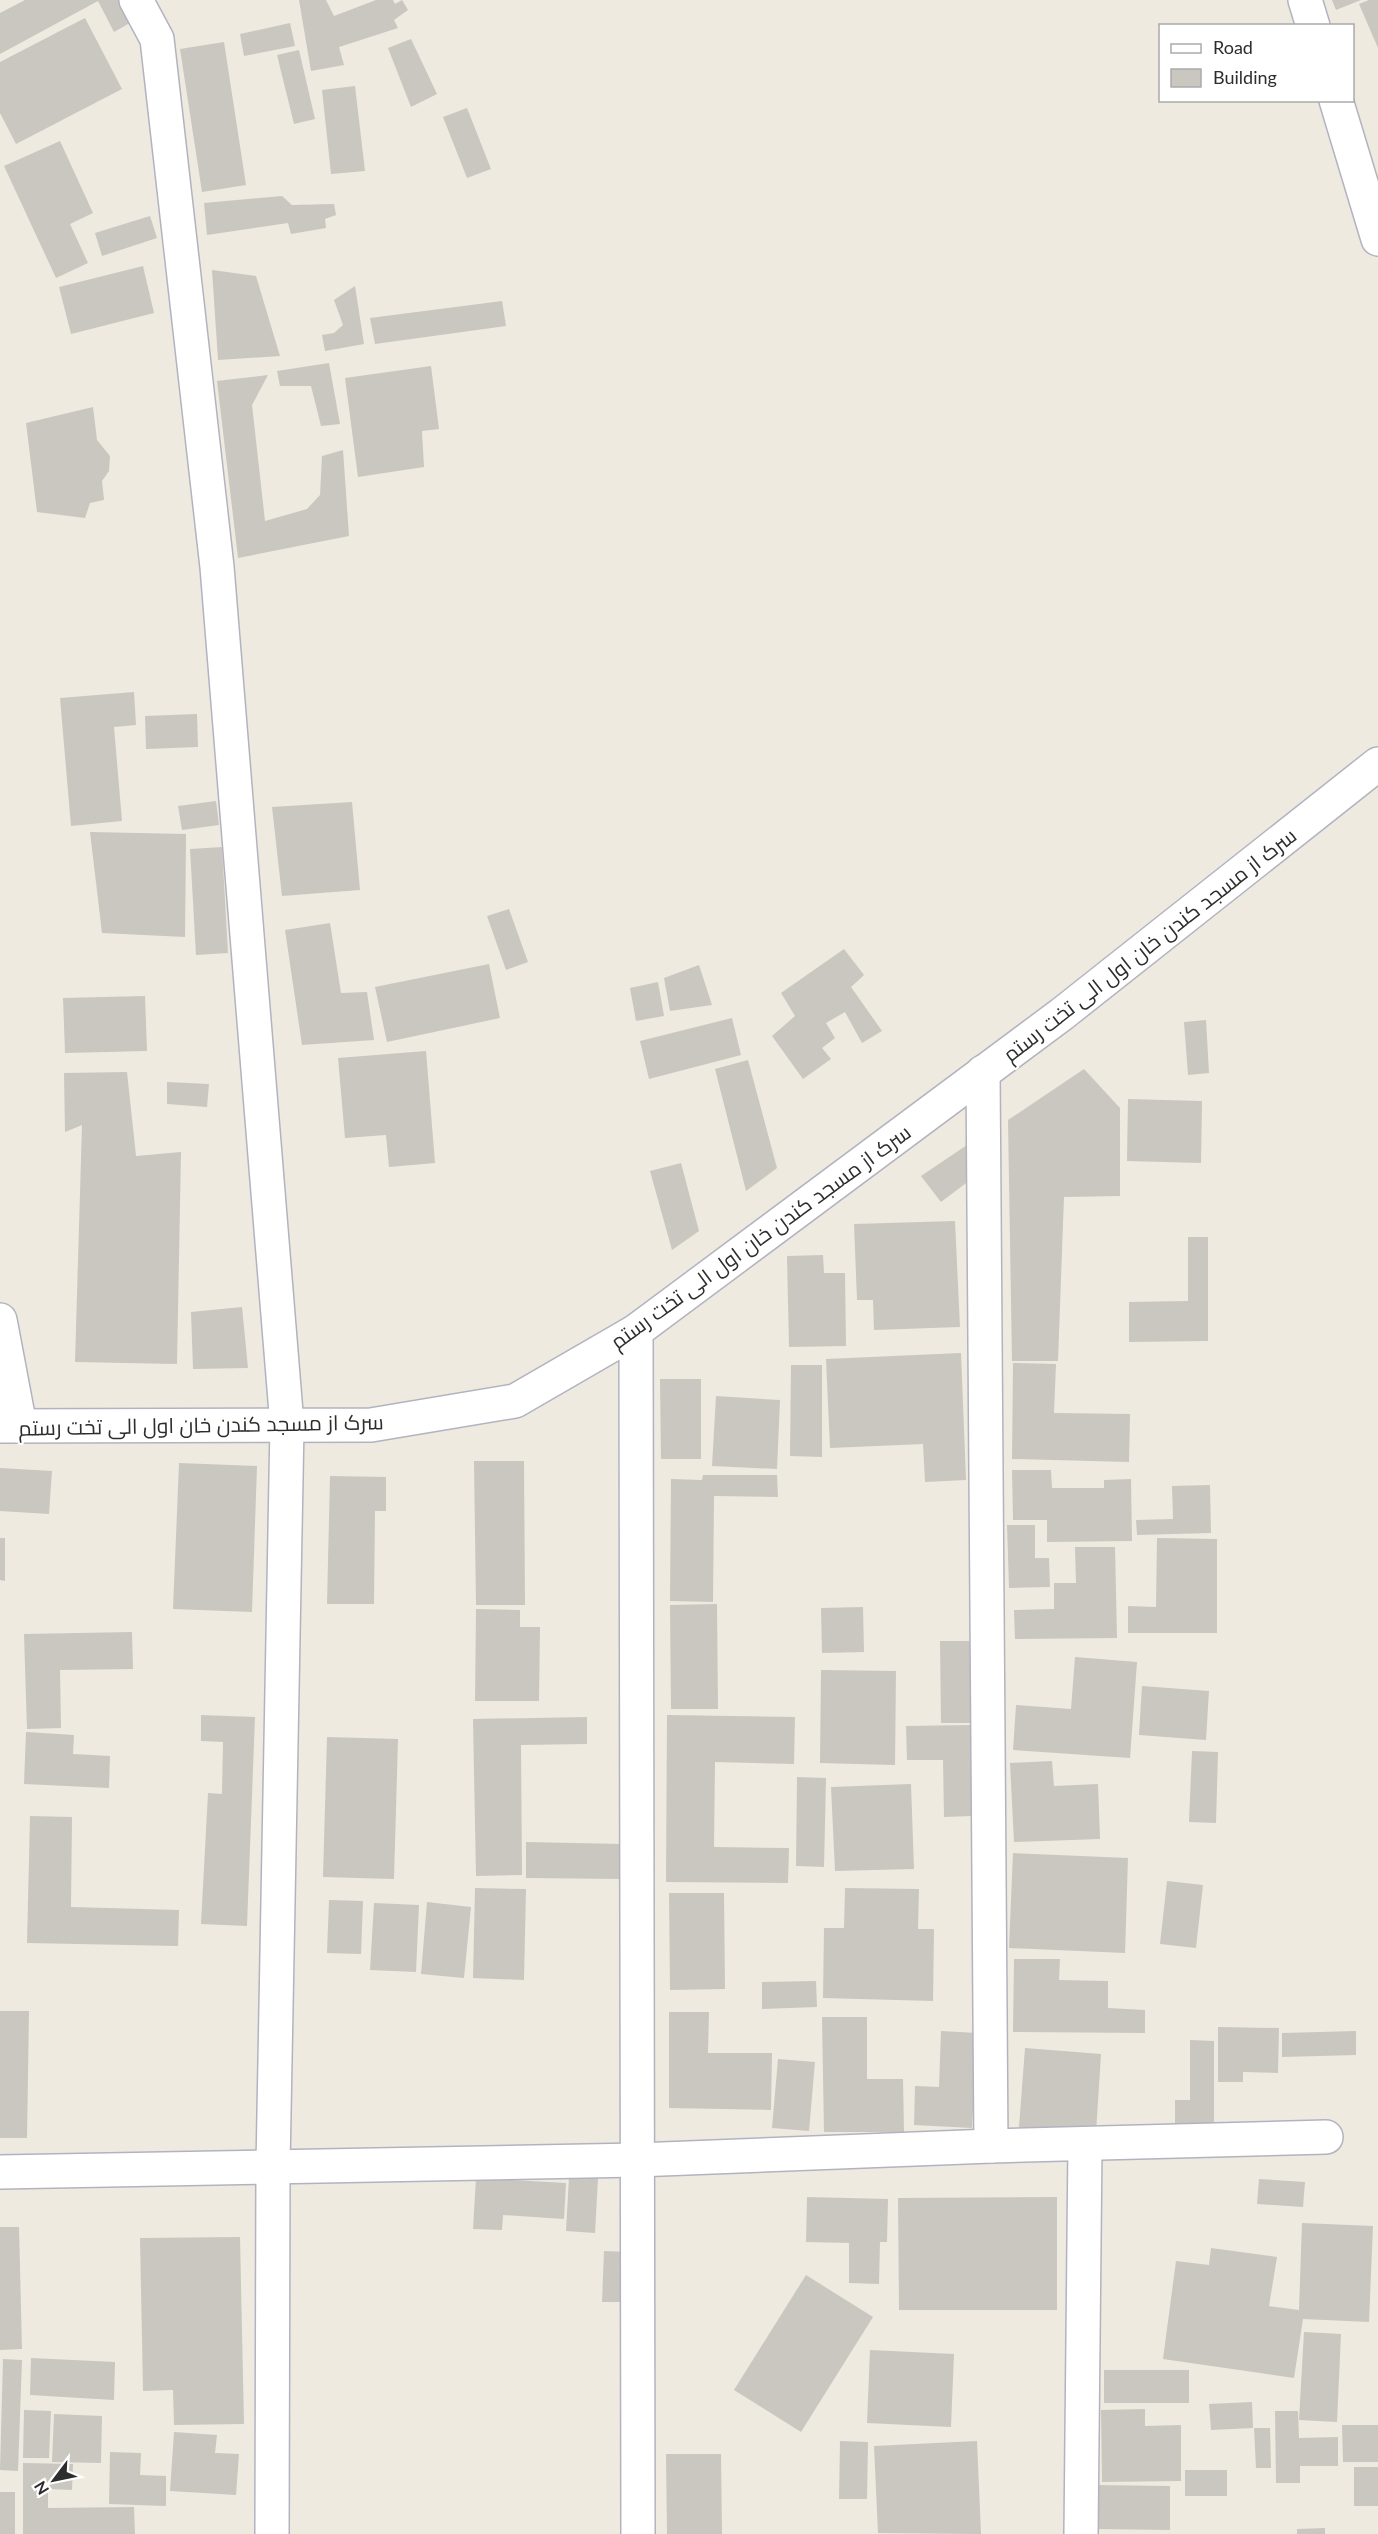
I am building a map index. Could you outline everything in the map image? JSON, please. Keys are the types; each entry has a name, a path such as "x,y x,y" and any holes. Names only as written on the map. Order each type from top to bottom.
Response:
{"street":[{"path":"136,0 157,39 217,567 287,1425 273,2166 272,2534"},
{"path":"1305,0 1311,24"},
{"path":"1337,102 1378,239"},
{"name":"سرک از مسجد کندن خان اول الی تخت رستم","path":"10,1426 371,1425 514,1401 636,1331 1062,1014 1378,764"},
{"path":"983,1072 991,2146"},
{"path":"0,1320 10,1426"},
{"path":"636,1331 638,2534"},
{"path":"0,2172 637,2160 991,2146 1326,2137"},
{"path":"1082,2534 1085,2144"}],"building":[{"path":"25,0 126,0 137,19 114,32 98,1 0,54 0,13"},
{"path":"299,0 326,0 334,16 376,0 393,0 395,4 402,0 408,10 394,20 398,28 339,47 344,65 311,71"},
{"path":"1332,0 1361,0 1336,10"},
{"path":"1369,0 1378,0 1378,48 1359,4"},
{"path":"85,18 122,89 16,144 0,113 0,62"},
{"path":"290,23 295,46 244,56 240,34"},
{"path":"411,39 437,94 411,107 388,48"},
{"path":"224,42 246,185 202,192 180,49"},
{"path":"299,50 315,119 294,124 277,55"},
{"path":"355,86 365,171 331,174 322,90"},
{"path":"467,108 491,169 467,178 443,117"},
{"path":"60,141 93,213 70,224 88,263 56,278 4,166"},
{"path":"282,196 292,205 334,204 336,215 325,219 326,228 291,234 288,223 207,235 204,203"},
{"path":"150,216 157,238 102,256 95,233"},
{"path":"143,266 154,313 71,334 59,287"},
{"path":"212,270 256,276 280,356 218,360"},
{"path":"355,286 364,344 325,351 322,335 334,333 343,325 334,300"},
{"path":"502,301 506,326 375,344 370,318"},
{"path":"329,363 340,424 321,426 311,386 280,386 277,371"},
{"path":"431,366 439,429 422,431 424,467 358,477 345,378"},
{"path":"268,375 252,405 265,521 307,509 320,495 322,456 343,450 349,536 238,558 217,381"},
{"path":"93,407 97,440 110,456 109,471 102,481 104,500 90,503 85,518 37,512 26,423"},
{"path":"134,692 136,725 114,727 122,821 71,826 60,698"},
{"path":"197,714 198,747 146,749 145,716"},
{"path":"216,801 219,825 182,830 178,806"},
{"path":"352,802 360,890 282,896 272,807"},
{"path":"90,832 186,834 185,937 102,933"},
{"path":"222,847 228,953 196,955 190,849"},
{"path":"509,909 528,962 506,970 487,916"},
{"path":"330,923 341,993 367,992 374,1040 302,1045 285,930"},
{"path":"844,949 864,975 851,987 882,1031 862,1043 845,1012 826,1023 835,1038 822,1048 831,1059 803,1079 772,1036 795,1016 781,993"},
{"path":"489,964 500,1018 387,1042 375,987"},
{"path":"699,965 712,1005 670,1011 664,978"},
{"path":"658,982 664,1016 636,1021 630,988"},
{"path":"145,996 147,1051 65,1053 63,998"},
{"path":"732,1018 741,1055 649,1079 640,1041"},
{"path":"1206,1020 1209,1073 1188,1075 1184,1022"},
{"path":"426,1051 435,1163 389,1167 386,1135 345,1138 338,1058"},
{"path":"748,1060 777,1168 746,1191 715,1069"},
{"path":"1084,1069 1120,1108 1120,1196 1064,1197 1058,1361 1012,1361 1008,1120"},
{"path":"127,1072 136,1156 181,1152 177,1364 75,1362 82,1125 65,1132 64,1073"},
{"path":"167,1082 209,1084 207,1107 167,1104"},
{"path":"1128,1099 1202,1101 1201,1163 1127,1161"},
{"path":"970,1143 974,1177 941,1202 921,1176"},
{"path":"681,1163 699,1231 672,1250 650,1171"},
{"path":"955,1221 960,1327 874,1330 873,1300 857,1300 854,1224"},
{"path":"1188,1237 1208,1237 1208,1341 1129,1342 1129,1302 1188,1301"},
{"path":"823,1255 824,1273 845,1273 846,1346 789,1347 787,1256"},
{"path":"242,1307 248,1368 193,1369 191,1312"},
{"path":"961,1353 966,1480 925,1482 923,1444 830,1448 826,1359"},
{"path":"1013,1363 1056,1364 1054,1413 1130,1414 1129,1462 1012,1459"},
{"path":"791,1365 822,1365 822,1457 790,1456"},
{"path":"660,1379 701,1379 701,1459 661,1459"},
{"path":"716,1396 780,1400 777,1469 712,1466"},
{"path":"474,1461 524,1461 525,1605 476,1605"},
{"path":"179,1463 257,1466 252,1612 173,1609"},
{"path":"0,1468 52,1471 49,1514 0,1511"},
{"path":"1012,1470 1051,1470 1052,1488 1104,1488 1104,1480 1131,1479 1132,1541 1047,1542 1047,1520 1013,1520"},
{"path":"703,1475 777,1475 778,1497 714,1496 713,1602 670,1601 671,1479 702,1480"},
{"path":"330,1476 386,1477 386,1511 375,1511 374,1604 327,1604"},
{"path":"1210,1485 1211,1533 1137,1535 1136,1520 1173,1519 1172,1486"},
{"path":"1007,1525 1035,1525 1035,1558 1049,1558 1050,1587 1009,1588"},
{"path":"0,1538 5,1538 5,1581 0,1580"},
{"path":"1157,1538 1217,1539 1217,1633 1128,1633 1128,1606 1156,1607"},
{"path":"1075,1547 1115,1547 1117,1638 1015,1639 1014,1610 1054,1609 1054,1583 1076,1583"},
{"path":"717,1604 718,1709 671,1709 670,1605"},
{"path":"863,1607 864,1652 822,1653 821,1608"},
{"path":"476,1609 520,1610 520,1627 540,1627 539,1701 475,1701"},
{"path":"132,1632 133,1669 60,1670 61,1728 27,1729 24,1634"},
{"path":"940,1641 972,1641 973,1723 941,1723"},
{"path":"1075,1657 1137,1662 1130,1758 1013,1750 1016,1705 1071,1709"},
{"path":"821,1670 896,1671 895,1765 820,1763"},
{"path":"1142,1686 1209,1691 1206,1740 1139,1735"},
{"path":"201,1715 255,1717 247,1926 201,1924 208,1793 222,1794 223,1742 201,1741"},
{"path":"667,1715 795,1717 794,1764 715,1762 714,1847 789,1848 788,1883 666,1882"},
{"path":"587,1717 587,1744 521,1745 522,1875 476,1876 473,1719"},
{"path":"971,1725 972,1816 944,1817 943,1760 907,1760 906,1726"},
{"path":"26,1732 74,1735 73,1754 110,1756 109,1788 24,1784"},
{"path":"327,1737 398,1739 394,1879 323,1877"},
{"path":"1192,1751 1218,1752 1216,1823 1189,1822"},
{"path":"1052,1761 1054,1786 1098,1784 1100,1839 1014,1842 1010,1763"},
{"path":"797,1777 826,1778 824,1867 796,1866"},
{"path":"911,1784 914,1869 835,1871 831,1787"},
{"path":"30,1816 72,1817 71,1907 179,1910 178,1946 27,1943"},
{"path":"526,1842 624,1844 624,1879 526,1878"},
{"path":"1013,1853 1128,1858 1125,1953 1009,1948"},
{"path":"1167,1881 1203,1885 1196,1948 1160,1944"},
{"path":"475,1888 526,1889 524,1980 473,1978"},
{"path":"845,1888 919,1889 918,1929 934,1929 933,2001 823,1998 824,1928 844,1928"},
{"path":"669,1893 724,1893 725,1989 670,1990"},
{"path":"329,1900 363,1901 361,1954 327,1953"},
{"path":"427,1902 471,1907 464,1978 421,1974"},
{"path":"374,1903 419,1905 416,1972 370,1970"},
{"path":"1014,1959 1060,1959 1059,1980 1108,1981 1108,2008 1145,2010 1145,2033 1013,2032"},
{"path":"816,1981 817,2007 762,2009 762,1982"},
{"path":"0,2011 29,2011 27,2138 0,2138"},
{"path":"669,2012 709,2012 708,2053 772,2053 771,2110 669,2108"},
{"path":"822,2017 867,2017 867,2079 903,2079 904,2132 824,2132"},
{"path":"1218,2027 1279,2028 1278,2073 1243,2072 1243,2082 1218,2082"},
{"path":"941,2031 977,2033 972,2128 914,2125 915,2086 939,2087"},
{"path":"1356,2031 1356,2055 1282,2057 1282,2033"},
{"path":"1190,2040 1214,2041 1214,2126 1175,2126 1175,2100 1190,2100"},
{"path":"1025,2048 1101,2054 1096,2133 1019,2127"},
{"path":"778,2059 815,2062 809,2131 772,2128"},
{"path":"569,2177 598,2178 595,2233 566,2231"},
{"path":"476,2178 566,2183 564,2219 503,2215 502,2230 473,2229"},
{"path":"1259,2179 1305,2182 1303,2207 1257,2204"},
{"path":"807,2197 888,2199 887,2242 880,2242 879,2284 849,2283 849,2243 806,2242"},
{"path":"1057,2197 1057,2310 899,2310 898,2198"},
{"path":"1302,2223 1373,2226 1369,2322 1303,2319 1294,2378 1163,2359 1176,2261 1209,2265 1211,2248 1277,2257 1269,2306 1299,2310"},
{"path":"0,2227 19,2227 22,2349 0,2350"},
{"path":"240,2237 244,2424 174,2425 173,2390 143,2391 140,2238"},
{"path":"604,2251 628,2252 627,2302 602,2302"},
{"path":"806,2275 873,2317 801,2432 734,2390"},
{"path":"1304,2332 1341,2334 1337,2422 1299,2420"},
{"path":"870,2350 954,2354 951,2427 867,2423"},
{"path":"31,2358 115,2362 114,2400 30,2395"},
{"path":"3,2359 22,2360 18,2471 0,2470"},
{"path":"1104,2370 1189,2370 1189,2403 1104,2403"},
{"path":"1252,2402 1253,2428 1211,2430 1209,2404"},
{"path":"1145,2409 1145,2426 1181,2425 1181,2481 1102,2482 1101,2410"},
{"path":"24,2410 51,2411 49,2458 23,2458"},
{"path":"1275,2411 1298,2411 1299,2438 1338,2437 1338,2466 1300,2466 1300,2483 1276,2483"},
{"path":"54,2414 102,2416 101,2463 52,2462"},
{"path":"1342,2425 1378,2425 1378,2462 1343,2462"},
{"path":"1254,2428 1270,2428 1271,2468 1256,2468"},
{"path":"174,2432 217,2435 215,2453 239,2454 236,2495 170,2491"},
{"path":"840,2441 868,2442 867,2499 839,2499"},
{"path":"977,2441 981,2534 878,2533 874,2446"},
{"path":"110,2452 141,2453 140,2475 166,2476 166,2506 109,2504"},
{"path":"666,2454 721,2454 722,2534 667,2534"},
{"path":"23,2463 73,2464 72,2490 48,2489 48,2508 134,2507 135,2534 23,2534"},
{"path":"1354,2467 1378,2467 1378,2506 1354,2506"},
{"path":"1185,2470 1227,2470 1227,2496 1185,2496"},
{"path":"1095,2485 1170,2486 1170,2530 1094,2529"},
{"path":"0,2492 15,2492 15,2534 0,2534"},
{"path":"1325,2528 1325,2534 1297,2534 1297,2529"}]}
